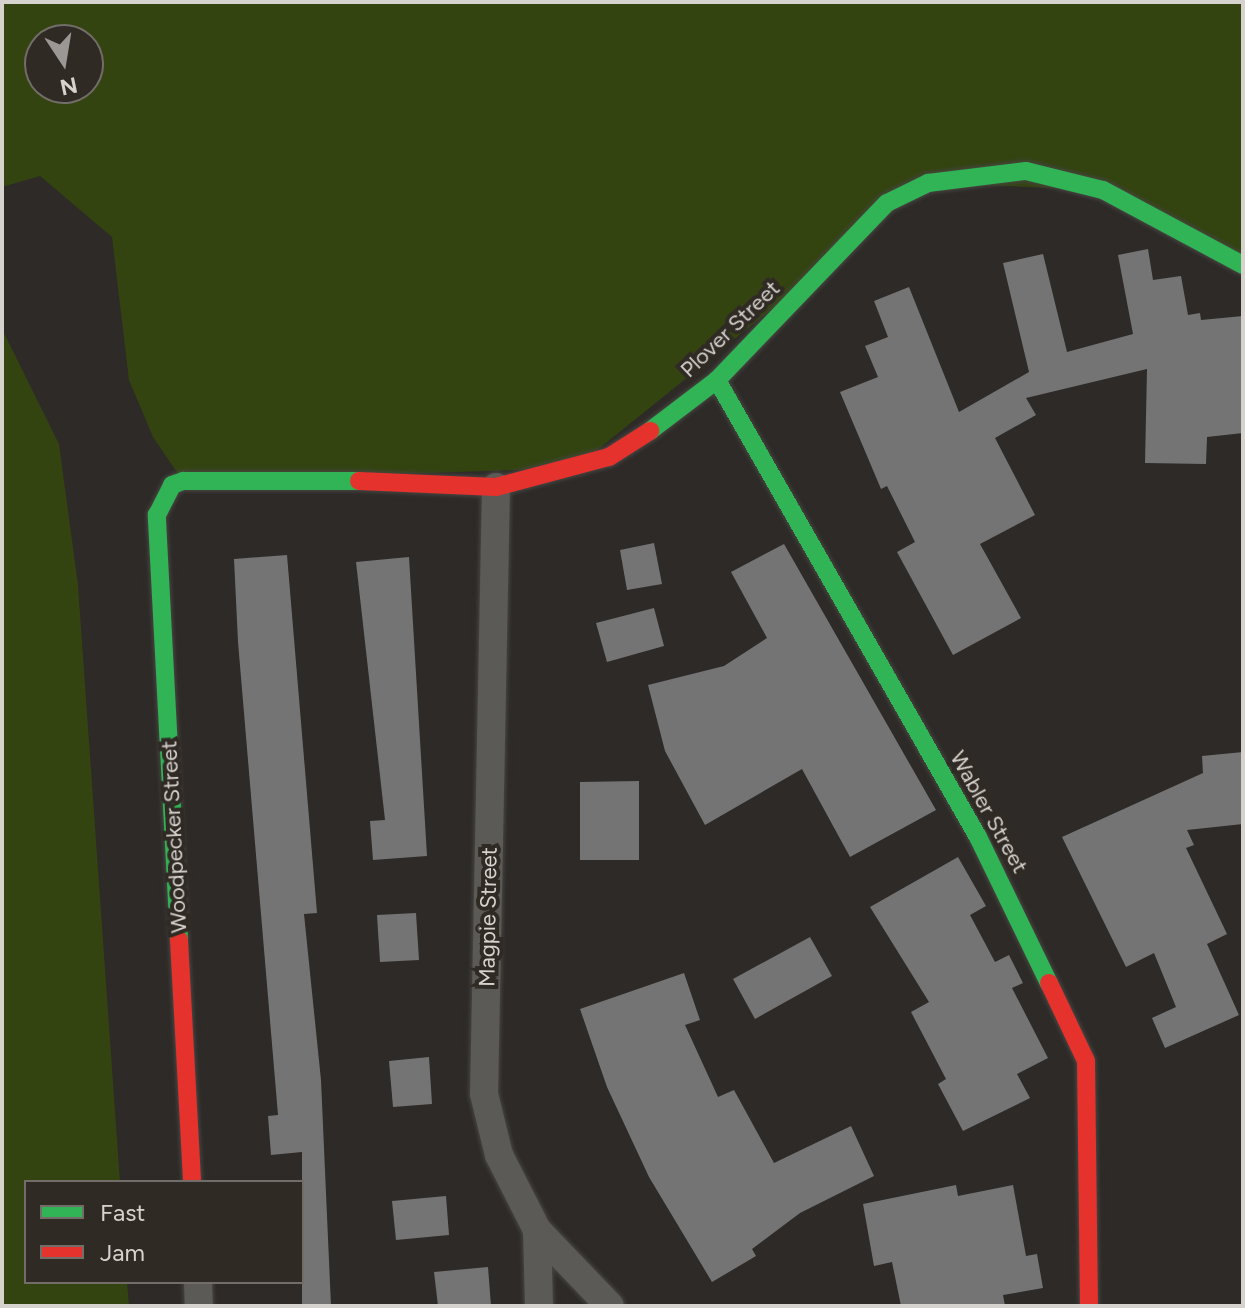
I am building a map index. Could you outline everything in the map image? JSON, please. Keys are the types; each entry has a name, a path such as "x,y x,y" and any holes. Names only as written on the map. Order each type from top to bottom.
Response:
{"street":[{"name":"Plover Street","path":"164,494 183,481 496,487 609,457 634,444 717,380 887,203 928,183 1026,171 1103,190 1243,265"},
{"name":"Wabler Street","path":"717,380 978,837 1086,1061 1089,1306"},
{"name":"Magpie Street","path":"496,487 484,1094 499,1155 537,1230 610,1306"},
{"name":"Woodpecker Street","path":"164,494 157,515 192,1180"},
{"path":"537,1230 539,1306"},
{"path":"198,1284 199,1306"}],"green space":[{"path":"2,2 1243,2 1243,265 1103,190 928,183 575,468 183,481 153,437 129,380 112,237 40,176 2,187"},
{"path":"2,329 59,444 78,585 120,1180 24,1180 24,1284 127,1284 129,1306 2,1306"}],"building":[{"path":"1148,249 1153,280 1181,276 1188,315 1200,313 1201,320 1243,316 1243,433 1207,437 1206,464 1145,463 1147,369 1026,398 1036,415 995,438 1035,515 980,544 1021,618 953,655 897,552 915,542 887,486 881,489 840,392 878,377 865,346 888,337 874,301 909,287 959,412 1029,372 1003,263 1043,254 1067,352 1133,334 1118,255"},
{"path":"654,543 662,584 627,590 620,550"},
{"path":"784,544 936,810 850,857 802,769 705,825 665,751 648,685 724,666 767,638 731,572"},
{"path":"287,555 317,913 304,914 321,1080 331,1306 302,1306 302,1152 271,1155 268,1116 278,1115 238,642 234,559"},
{"path":"409,557 427,856 373,860 370,821 385,820 356,562"},
{"path":"654,608 664,646 607,662 596,623"},
{"path":"1243,752 1243,824 1187,830 1194,845 1186,848 1227,934 1207,944 1239,1015 1165,1048 1152,1018 1176,1007 1154,953 1126,967 1062,837 1203,773 1202,756"},
{"path":"639,781 639,860 580,860 580,782"},
{"path":"958,857 986,906 970,915 995,962 1009,955 1023,983 1012,988 1048,1058 1017,1074 1030,1098 963,1131 938,1084 946,1079 911,1012 929,1002 870,907"},
{"path":"416,913 419,960 380,962 377,915"},
{"path":"810,937 832,976 755,1019 733,979"},
{"path":"684,973 700,1020 685,1025 718,1097 734,1090 774,1163 851,1126 874,1176 800,1213 752,1249 756,1256 712,1282 649,1177 607,1087 580,1009"},
{"path":"429,1057 432,1104 393,1107 389,1061"},
{"path":"956,1185 958,1196 1013,1185 1026,1256 1037,1254 1043,1288 1003,1295 1005,1306 901,1306 892,1262 874,1266 863,1204"},
{"path":"446,1196 449,1235 396,1240 392,1201"},
{"path":"488,1267 491,1306 438,1306 434,1272"}],"traffic: fast":[{"path":"650,431 717,380 887,203 928,183 1026,171 1103,190 1243,265"},
{"path":"717,380 978,837 1049,983"},
{"path":"179,940 157,515 172,485 183,481 359,481"}],"traffic: jam":[{"path":"359,481 496,487 609,457 650,431"},
{"path":"179,940 192,1180"},
{"path":"1049,983 1086,1061 1089,1306"}]}
